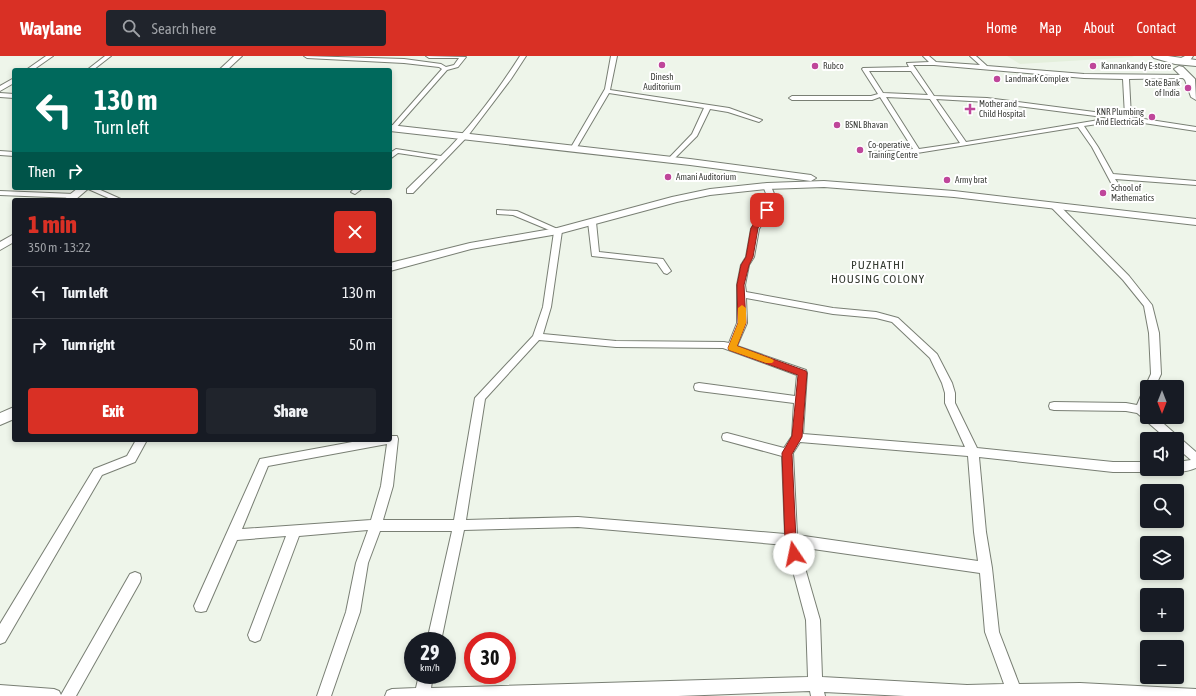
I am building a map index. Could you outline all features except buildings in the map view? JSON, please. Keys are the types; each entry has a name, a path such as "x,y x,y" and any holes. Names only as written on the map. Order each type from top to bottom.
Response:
{"highway":[{"path":"1153,56 1181,68 1196,63"},
{"path":"1157,56 1181,68 1192,86 1196,97"}],"main road":[{"path":"225,68 238,56"},
{"path":"1181,68 1189,56"},
{"path":"0,95 12,96"},
{"path":"392,128 670,160 824,180 844,186"},
{"path":"392,266 470,246 558,231 646,207 710,192 766,186 824,184 954,194 1196,222"},
{"path":"71,198 81,190"},
{"path":"0,247 12,238"},
{"path":"0,419 12,414"}],"street":[{"path":"32,68 50,56"},
{"path":"93,68 108,56"},
{"path":"308,56 404,61 441,66 445,69"},
{"path":"404,61 413,56"},
{"path":"429,56 463,57"},
{"path":"410,191 465,136 509,78 523,56"},
{"path":"573,149 606,91 614,56"},
{"path":"926,56 934,63"},
{"path":"973,56 985,67"},
{"path":"392,127 445,69 456,66 463,57"},
{"path":"964,144 909,64 934,63 1084,76 1126,77 1181,68"},
{"path":"912,69 865,69 917,151"},
{"path":"1126,77 1126,118"},
{"path":"0,89 12,81"},
{"path":"606,91 729,110 759,120"},
{"path":"792,98 872,98 881,95 987,100 1126,118 1196,129"},
{"path":"670,160 695,135 708,107"},
{"path":"874,153 917,151 1126,118"},
{"path":"1080,125 1092,141 1120,192"},
{"path":"392,155 396,151 442,158"},
{"path":"0,153 12,154"},
{"path":"1110,176 1196,183"},
{"path":"732,348 742,323 742,293 740,285 745,265 750,257 755,228 773,201 766,186"},
{"path":"95,190 114,198"},
{"path":"0,193 71,198"},
{"path":"1054,205 1126,278 1148,305 1154,333 1156,374 1153,380"},
{"path":"436,632 459,525 480,398 537,336 547,307 558,231 514,214 500,212"},
{"path":"592,222 595,254 660,261 667,271"},
{"path":"742,293 833,311 876,315 895,320 934,356 947,383 950,393 950,403 973,452 980,532 986,568 992,632 1014,691"},
{"path":"537,336 616,344 724,345 802,373 797,437 787,453 791,540 813,620 816,690"},
{"path":"699,387 800,400"},
{"path":"1054,406 1126,407 1140,412"},
{"path":"1157,424 1166,432"},
{"path":"728,437 787,453"},
{"path":"797,437 806,439 973,452 1113,467 1140,467"},
{"path":"324,696 353,612 362,563 376,525 387,486 394,439 392,439"},
{"path":"0,637 98,472 130,459 141,442"},
{"path":"201,606 264,462 378,442"},
{"path":"1184,448 1196,458"},
{"path":"1184,466 1190,466 1196,463"},
{"path":"233,535 376,525 459,525 578,522 791,540 986,568"},
{"path":"255,635 295,530"},
{"path":"68,696 135,578"},
{"path":"422,695 424,684"},
{"path":"392,696 641,690 1014,691 1196,696"},
{"path":"0,692 54,696"}],"shaded area":[{"path":"1007,56 1132,56 1134,57 1020,64"}],"slow traffic":[{"path":"742,308 742,323 732,348 769,361"}],"place":[{"name":"Dinesh Auditorium","path":"662,65"},
{"name":"Rubco","path":"815,66"},
{"name":"Kannankandy E-store","path":"1093,66"},
{"name":"Landmark Complex","path":"997,79"},
{"name":"State Bank of India","path":"1188,88"},
{"name":"Mother and Child Hospital","path":"970,109"},
{"name":"KNR Plumbing And Electricals","path":"1152,117"},
{"name":"BSNL Bhavan","path":"837,125"},
{"name":"Co-operative Training Centre","path":"860,150"},
{"name":"Amani Auditorium","path":"668,177"},
{"name":"Army brat","path":"947,180"},
{"name":"School of Mathematics","path":"1103,193"}],"district":[{"name":"PUZHATHI HOUSING COLONY","path":"878,272"}],"route":[{"path":"767,210 755,228 750,257 745,265 740,285 742,293 742,323 732,348 802,373 797,437 787,453 791,540 794,554"}]}
